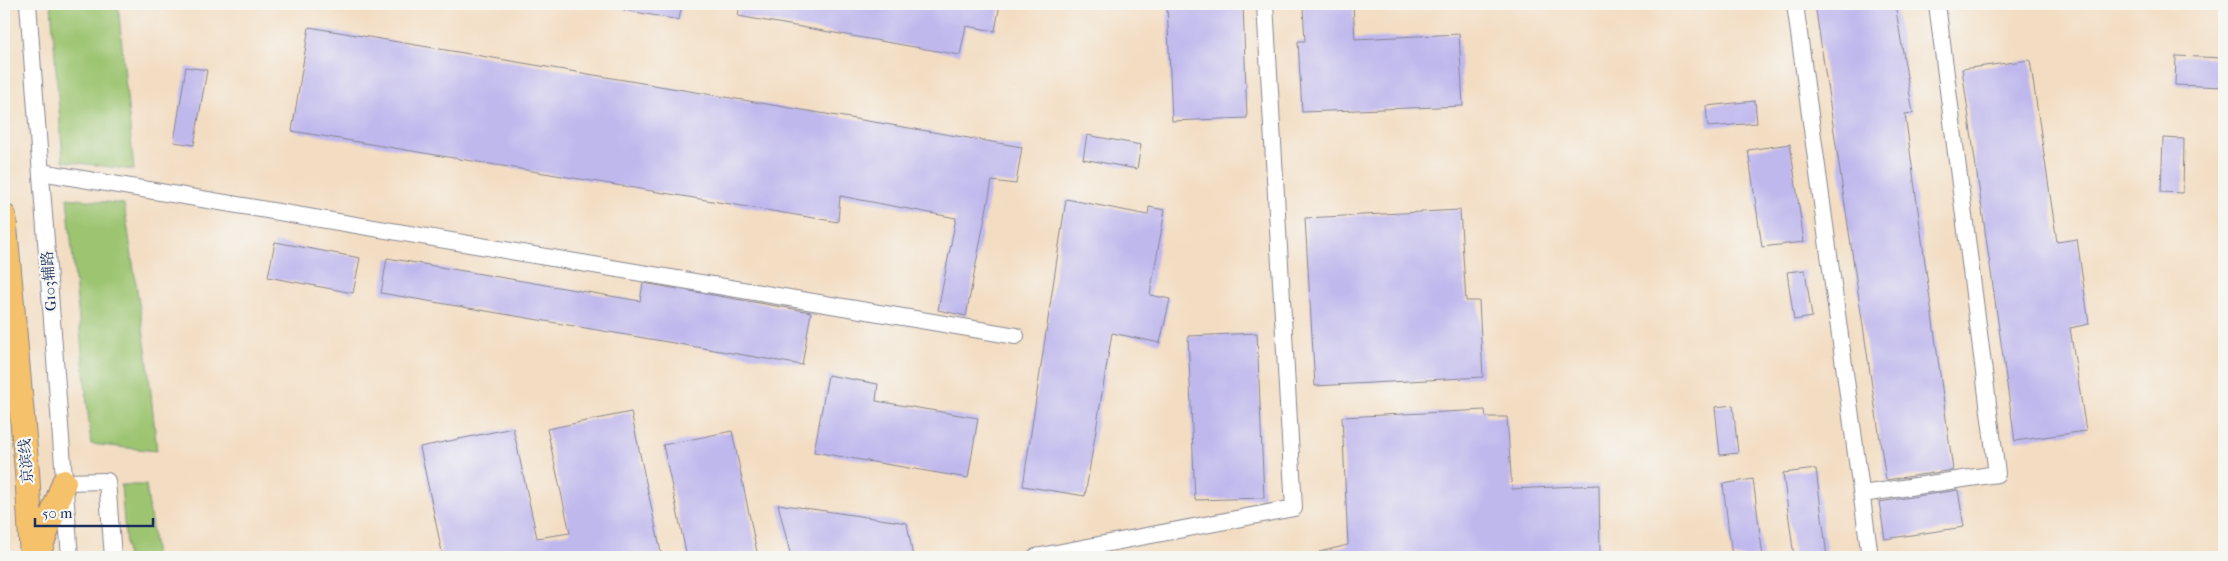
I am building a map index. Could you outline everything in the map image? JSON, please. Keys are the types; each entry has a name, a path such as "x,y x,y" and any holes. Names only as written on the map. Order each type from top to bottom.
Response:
{"highway":[{"name":"京滨线","path":"4,216 27,471 32,557"},
{"path":"37,557 64,482"}],"street":[{"name":"G103辅路","path":"28,4 70,557"},
{"path":"1035,557 1294,508 1265,4"},
{"path":"1795,4 1870,557"},
{"path":"1862,494 1997,474 1937,4"},
{"path":"41,172 1016,336"},
{"path":"64,482 107,481 113,557"}],"green space":[{"path":"51,4 118,4 134,170 63,161"},
{"path":"67,198 124,204 147,356 157,451 91,444"},
{"path":"121,485 146,485 156,557 127,557"}],"building":[{"path":"625,4 682,4 679,20 624,10"},
{"path":"740,4 1000,4 995,31 966,26 960,55 738,16"},
{"path":"1167,4 1243,4 1247,118 1172,121"},
{"path":"1353,4 1355,39 1459,34 1463,106 1302,112 1298,41 1305,41 1303,7"},
{"path":"1815,4 1895,4 1913,113 1905,114 1953,470 1886,480"},
{"path":"309,27 1022,147 1016,184 992,181 966,316 938,310 956,218 840,196 838,222 292,131"},
{"path":"2176,56 2224,58 2224,87 2175,85"},
{"path":"2030,60 2057,242 2077,239 2089,324 2070,328 2086,431 2015,441 1962,69"},
{"path":"186,67 207,70 194,145 174,142"},
{"path":"1755,101 1757,123 1708,127 1706,106"},
{"path":"1087,135 1141,145 1137,169 1083,159"},
{"path":"2163,138 2184,139 2183,193 2161,192"},
{"path":"1790,144 1804,242 1762,247 1748,150"},
{"path":"1066,199 1148,215 1149,207 1165,210 1150,295 1170,299 1160,343 1112,333 1085,496 1023,486"},
{"path":"1460,210 1466,301 1479,301 1483,377 1315,386 1305,218"},
{"path":"275,242 360,258 353,293 268,277"},
{"path":"387,258 640,301 643,283 811,312 802,365 381,293"},
{"path":"1805,270 1812,317 1794,320 1787,272"},
{"path":"1257,333 1264,498 1195,500 1188,336"},
{"path":"828,375 878,384 876,401 978,418 968,478 814,452"},
{"path":"1733,405 1738,453 1720,455 1715,407"},
{"path":"1485,410 1486,417 1507,417 1512,489 1599,485 1600,557 1319,557 1319,552 1348,545 1342,417"},
{"path":"631,412 662,557 443,557 420,447 513,428 537,538 570,533 547,429"},
{"path":"732,431 758,557 687,557 663,445"},
{"path":"1816,469 1827,557 1794,557 1783,473"},
{"path":"1753,479 1763,557 1732,557 1723,484"},
{"path":"1958,490 1964,527 1885,539 1879,502"},
{"path":"778,504 907,523 913,557 791,557"}]}
